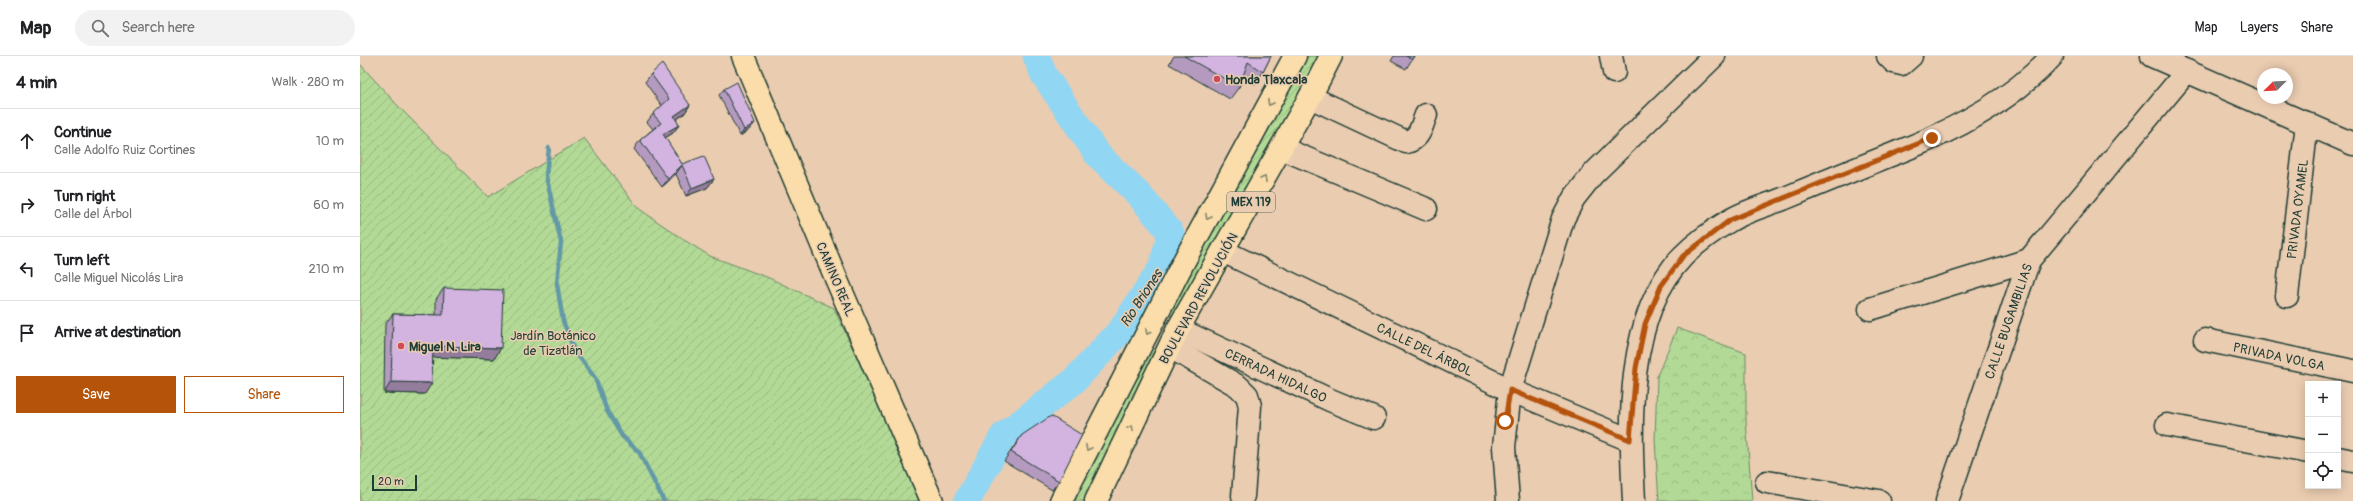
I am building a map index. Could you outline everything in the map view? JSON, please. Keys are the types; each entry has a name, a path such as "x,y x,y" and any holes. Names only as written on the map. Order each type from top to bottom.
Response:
{"main road":[{"name":"CAMINO REAL","path":"744,56 838,283 932,501"},
{"name":"BOULEVARD REVOLUCIÓN","path":"1061,501 1184,261 1295,56"},
{"name":"BOULEVARD REVOLUCIÓN","path":"1096,501 1174,338 1310,97 1331,56"}],"street":[{"path":"1508,501 1504,447 1510,390 1563,219 1574,198 1593,174 1714,56"},
{"path":"1888,56 1894,62 1902,64 1911,56"},
{"path":"1634,501 1630,440 1636,368 1645,324 1661,286 1683,256 1730,220 1939,135 1992,105 2038,72 2052,56"},
{"path":"2152,56 2353,144"},
{"name":"CALLE BUGAMBILIAS","path":"1947,501 2029,260 2187,71"},
{"path":"1310,97 1406,142 1418,137 1426,115"},
{"name":"PRIVADA OYAMEL","path":"2287,296 2307,123"},
{"path":"1281,148 1426,209"},
{"name":"CALLE DEL ÁRBOL","path":"1223,251 1510,390 1630,440"},
{"path":"1870,309 2029,260"},
{"name":"CERRADA HIDALGO","path":"1174,338 1374,418"},
{"name":"CERRADA HIDALGO","path":"1174,338 1238,386 1247,395 1250,406 1243,496"},
{"name":"PRIVADA VOLGA","path":"2205,340 2353,371"},
{"path":"2166,425 2305,451"},
{"path":"2341,459 2353,461"},
{"path":"1767,482 1846,498 1879,501"}],"green space":[{"path":"1302,56 1323,56 1178,320 1164,312"},
{"name":"Jardín Botánico de Tizatlán","path":"360,64 399,107 488,197 584,138 638,208 684,240 710,256 769,278 834,308 923,501 360,501"},
{"path":"1677,328 1746,353 1746,420 1752,501 1659,501 1655,441 1657,376"},
{"path":"1148,346 1163,352 1091,501 1074,501"}],"building":[{"path":"1184,56 1271,56 1263,72 1248,62 1239,87"},
{"path":"1406,56 1414,56 1412,59"},
{"path":"662,64 690,105 674,116 679,125 663,134 682,164 704,156 714,179 692,188 682,165 668,179 640,140 661,123 653,114 669,99 651,74"},
{"path":"737,82 755,123 744,130 724,89"},
{"path":"444,288 503,290 501,348 433,346 432,383 391,382 393,314 443,315"},
{"path":"1051,416 1082,435 1059,481 1011,452 1022,435"}],"waterway":[{"name":"Rio Briones","path":"967,501 1003,436 1074,381 1121,330 1162,267 1171,233 1140,196 1097,154 1044,75 1036,56"},
{"path":"549,148 546,176 561,242 557,284 563,321 574,350 595,378 607,411 622,436 639,452 664,501"}],"place":[{"name":"Honda Tlaxcala","path":"1217,79"},
{"name":"Miguel N. Lira","path":"401,346"}],"route":[{"path":"1505,421 1510,390 1630,440 1636,368 1645,324 1661,286 1683,256 1730,220 1932,138"}]}
